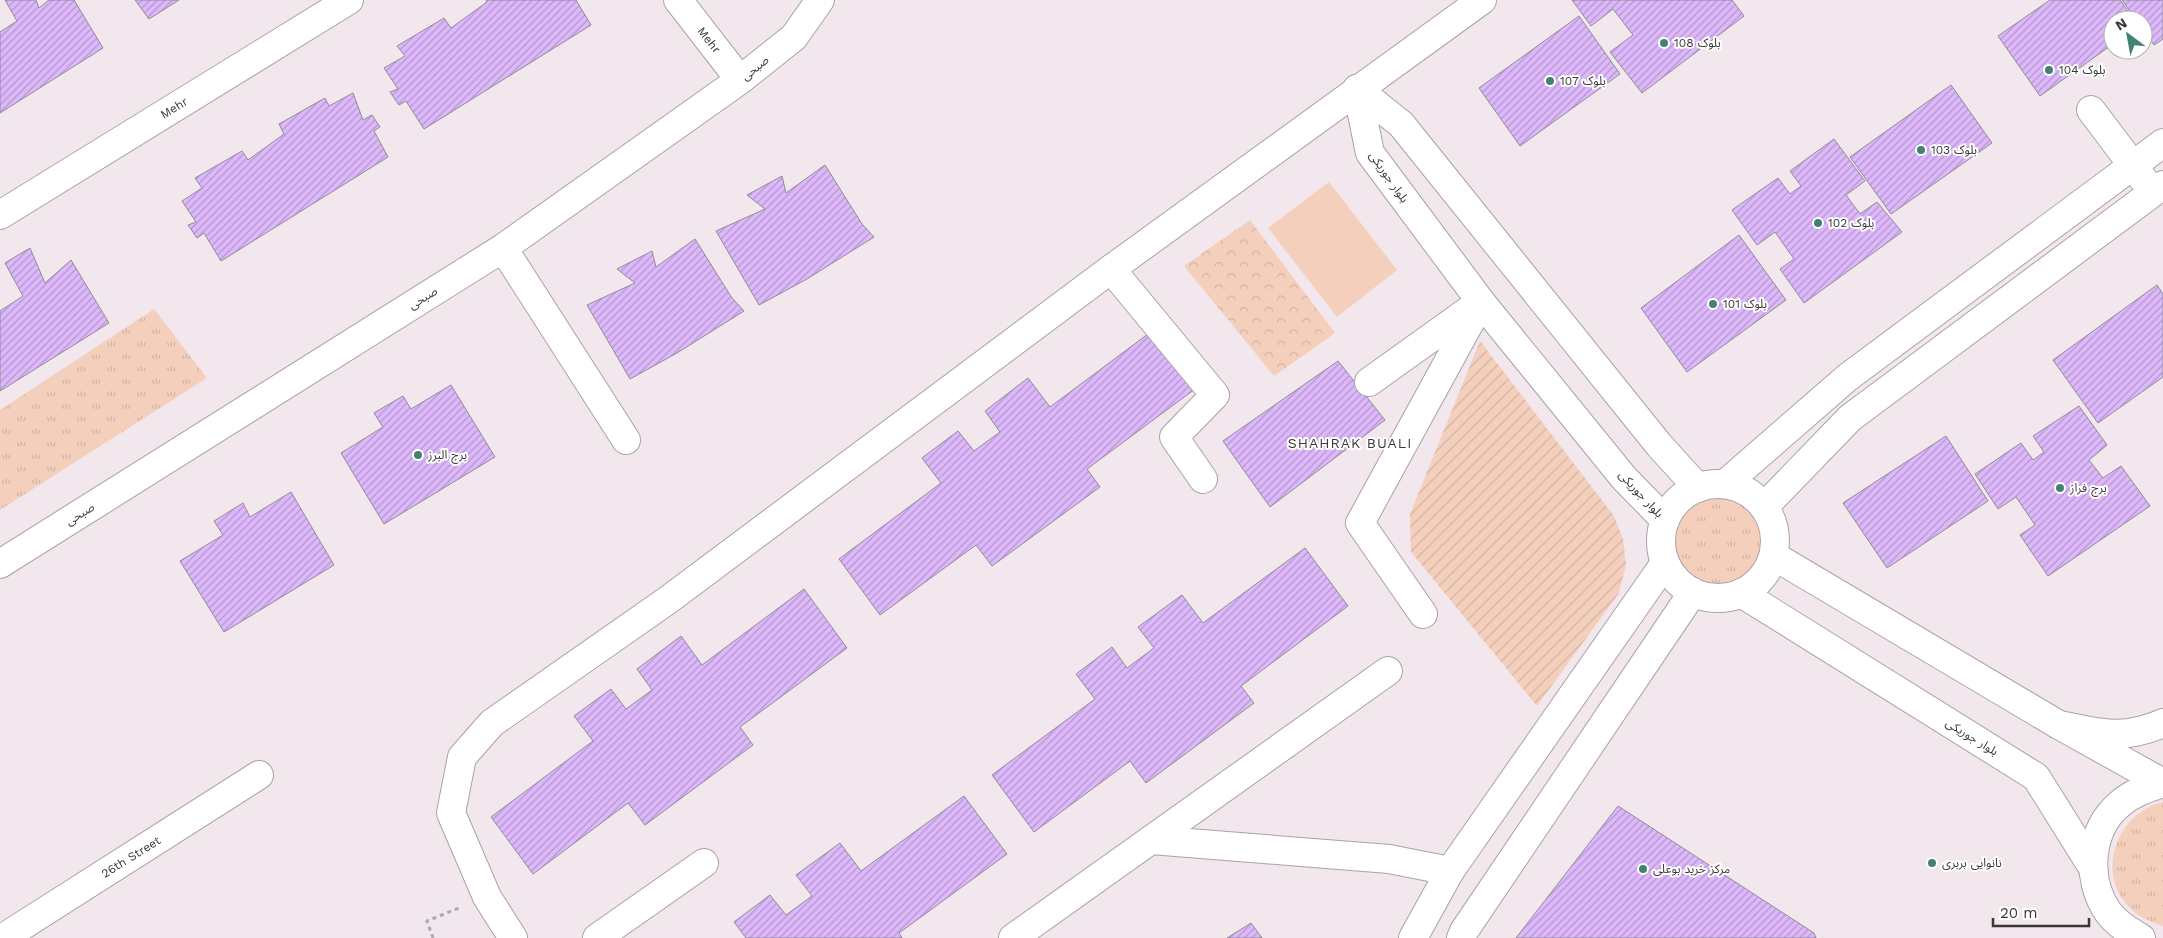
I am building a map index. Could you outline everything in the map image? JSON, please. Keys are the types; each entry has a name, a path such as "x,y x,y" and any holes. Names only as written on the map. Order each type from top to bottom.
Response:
{"street":[{"name":"Mehr","path":"0,215 349,0"},
{"name":"Mehr","path":"678,0 740,80"},
{"name":"صبحی","path":"0,564 504,248 740,80 794,37 820,0"},
{"path":"513,938 487,897 451,813 462,757 492,723 668,600 1110,269 1482,0"},
{"path":"1358,90 1401,124 1659,445 1698,488"},
{"name":"بلوار جوریکی","path":"1358,90 1370,153 1481,302 1624,478 1665,520"},
{"path":"1764,507 1850,418 2160,194 2133,165 2091,110"},
{"path":"1725,484 1848,377 2163,144"},
{"path":"504,248 626,440"},
{"path":"1110,269 1215,395 1174,437 1203,479"},
{"path":"1369,382 1481,302"},
{"path":"1423,614 1360,523 1481,302"},
{"path":"1711,484 1725,484 1740,488 1754,496 1764,507 1772,522 1775,538 1774,556 1762,578 1741,594 1725,598 1709,598 1693,592 1682,585 1665,563 1661,549 1661,534 1665,520 1673,507 1684,496 1698,488 1711,484"},
{"path":"1774,556 2058,725 2163,783"},
{"path":"1413,938 1450,871 1665,563"},
{"path":"1461,938 1693,592"},
{"name":"بلوار جوریکی","path":"1741,594 2036,777 2093,868"},
{"path":"1013,938 1388,670"},
{"path":"2058,725 2112,735 2144,731 2163,723"},
{"name":"26th Street","path":"3,938 259,775"},
{"path":"2130,935 2108,912 2097,891 2093,868 2096,844 2105,822 2120,803 2140,790 2163,783"},
{"path":"1151,840 1389,859 1450,871"},
{"path":"598,938 704,863"}],"path":[{"path":"433,938 427,921 487,897"}],"green space":[{"path":"1329,182 1397,270 1337,317 1268,228"},
{"path":"1250,220 1335,333 1274,376 1184,266"},
{"path":"154,309 207,378 0,510 0,410"},
{"path":"1480,341 1614,516 1623,539 1626,565 1619,593 1537,706 1411,552 1410,514"},
{"path":"1718,495 1735,499 1750,508 1759,523 1763,540 1759,557 1750,572 1735,581 1718,585 1701,581 1686,572 1677,557 1673,540 1677,523 1686,508 1701,499"},
{"path":"2163,802 2163,926 2135,913 2120,896 2114,880 2112,864 2115,847 2122,832 2146,808"}],"building":[{"path":"5,0 36,0 39,8 49,0 74,0 103,48 0,113 0,32 17,21"},
{"path":"135,0 179,0 149,19"},
{"path":"486,0 576,0 591,25 424,129 406,101 399,105 390,92 398,89 384,68 405,56 397,46 444,18 451,28 487,2"},
{"name":"بلوک 108","path":"1572,0 1732,0 1744,16 1642,93 1610,52 1633,35 1613,9 1591,26"},
{"name":"بلوک 104","path":"2050,0 2120,0 2127,10 2103,10 2103,51 2040,96 1998,36"},
{"path":"2122,0 2163,0 2163,39 2154,45 2153,44 2153,10 2129,10"},
{"name":"بلوک 107","path":"1579,16 1620,74 1520,146 1479,88"},
{"name":"بلوک 103","path":"1951,85 1992,143 1891,214 1850,157"},
{"path":"353,93 363,120 372,115 380,127 374,131 388,157 221,261 204,233 197,238 188,225 196,222 182,201 202,188 195,178 242,151 248,160 284,134 279,124 325,98 329,106"},
{"name":"بلوک 102","path":"1834,139 1865,181 1846,195 1860,214 1877,202 1902,232 1804,303 1780,269 1794,259 1775,232 1757,245 1732,210 1778,178 1790,194 1801,186 1790,171"},
{"path":"825,165 862,224 874,237 807,279 759,305 716,231 765,209 747,195 782,176 786,193"},
{"name":"بلوک 101","path":"1739,235 1786,300 1687,372 1641,308"},
{"path":"695,239 732,298 744,311 677,353 630,379 587,305 635,283 617,269 652,251 656,267"},
{"path":"30,248 45,283 71,260 109,323 0,391 0,311 23,296 5,263"},
{"path":"2157,285 2163,294 2163,377 2098,423 2053,360"},
{"path":"1152,331 1195,389 1087,469 1100,487 992,566 976,545 880,615 839,559 941,483 922,458 958,431 974,451 1000,432 985,411 1028,378 1050,407"},
{"path":"1338,361 1385,420 1270,507 1223,441"},
{"name":"برج البرز","path":"451,385 495,457 384,524 341,453 383,427 374,413 403,396 411,409"},
{"name":"برج فراز","path":"2079,406 2107,445 2089,460 2103,478 2121,466 2150,506 2048,576 2020,535 2035,525 2016,497 1998,509 1975,474 2021,443 2033,460 2044,452 2033,436"},
{"path":"1946,436 1988,501 1887,568 1843,503"},
{"path":"291,492 334,565 224,632 180,561 223,535 214,521 243,503 250,517"},
{"path":"1305,548 1348,606 1241,686 1254,703 1146,783 1130,761 1034,832 992,775 1095,699 1076,674 1112,647 1127,668 1154,648 1138,627 1182,595 1203,623"},
{"path":"804,589 847,648 740,727 753,745 645,825 628,803 533,874 491,817 593,741 574,716 611,689 626,709 652,690 637,669 681,636 702,665"},
{"path":"964,796 1007,854 899,933 902,938 746,938 734,922 770,895 786,915 812,896 796,875 840,843 861,871"},
{"name":"مرکز خرید بوعلی","path":"1618,806 1814,933 1816,938 1516,938"},
{"path":"1251,923 1262,938 1227,938"}],"place":[{"name":"بلوک 108","path":"1664,43"},
{"name":"بلوک 104","path":"2049,70"},
{"name":"بلوک 107","path":"1550,81"},
{"name":"بلوک 103","path":"1921,150"},
{"name":"بلوک 102","path":"1818,223"},
{"name":"بلوک 101","path":"1713,304"},
{"name":"برج البرز","path":"418,455"},
{"name":"برج فراز","path":"2060,488"},
{"name":"نانوایی بربری","path":"1932,863"},
{"name":"مرکز خرید بوعلی","path":"1643,869"}],"district":[{"name":"SHAHRAK BUALI","path":"1350,443"}]}
